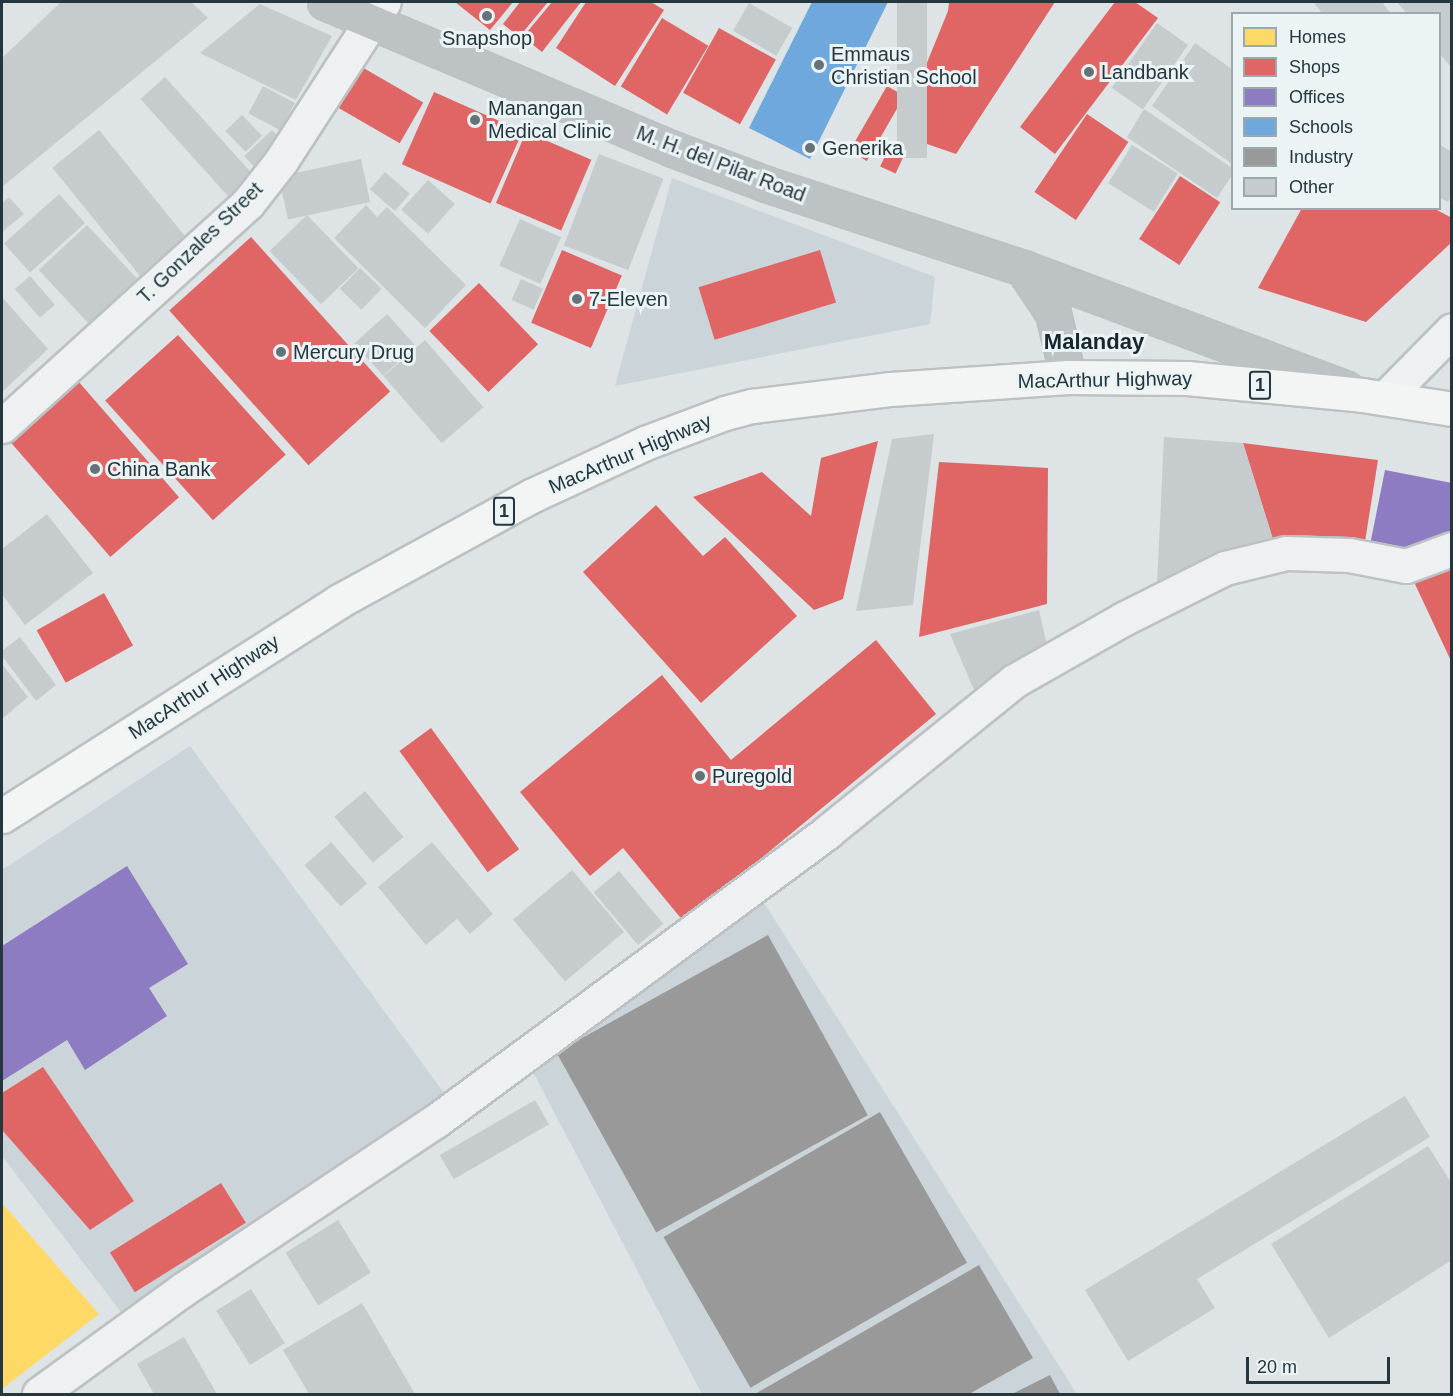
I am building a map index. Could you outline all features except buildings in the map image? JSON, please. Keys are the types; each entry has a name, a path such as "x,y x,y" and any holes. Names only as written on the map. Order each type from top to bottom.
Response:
{"highway":[{"name":"MacArthur Highway","path":"2,816 339,601 531,496 645,443 752,406 891,389 1068,377 1187,378 1448,404"}],"main road":[{"name":"M. H. del Pilar Road","path":"325,2 379,12 673,149 766,184 1023,268 1374,396"},
{"path":"1023,268 1053,313 1068,377"}],"street":[{"name":"T. Gonzales Street","path":"2,426 248,203 281,161 379,12"},
{"path":"1374,396 1452,330"},
{"path":"39,1395 182,1290 436,1120 827,832 1014,681 1123,619 1225,568 1286,553 1349,555 1406,566 1452,549"}],"shaded area":[{"path":"672,178 935,277 930,324 615,386"},
{"path":"190,746 447,1097 124,1316 2,1156 2,870"},
{"path":"759,895 1077,1394 702,1394 531,1068"}],"place":[{"name":"Snapshop","path":"487,16"},
{"name":"Emmaus Christian School","path":"819,65"},
{"name":"Landbank","path":"1089,72"},
{"name":"Manangan Medical Clinic","path":"475,120"},
{"name":"Generika","path":"810,148"},
{"name":"7-Eleven","path":"577,299"},
{"name":"Mercury Drug","path":"281,352"},
{"name":"China Bank","path":"95,469"},
{"name":"Puregold","path":"700,776"}],"district":[{"name":"Malanday","path":"1094,342"}]}
